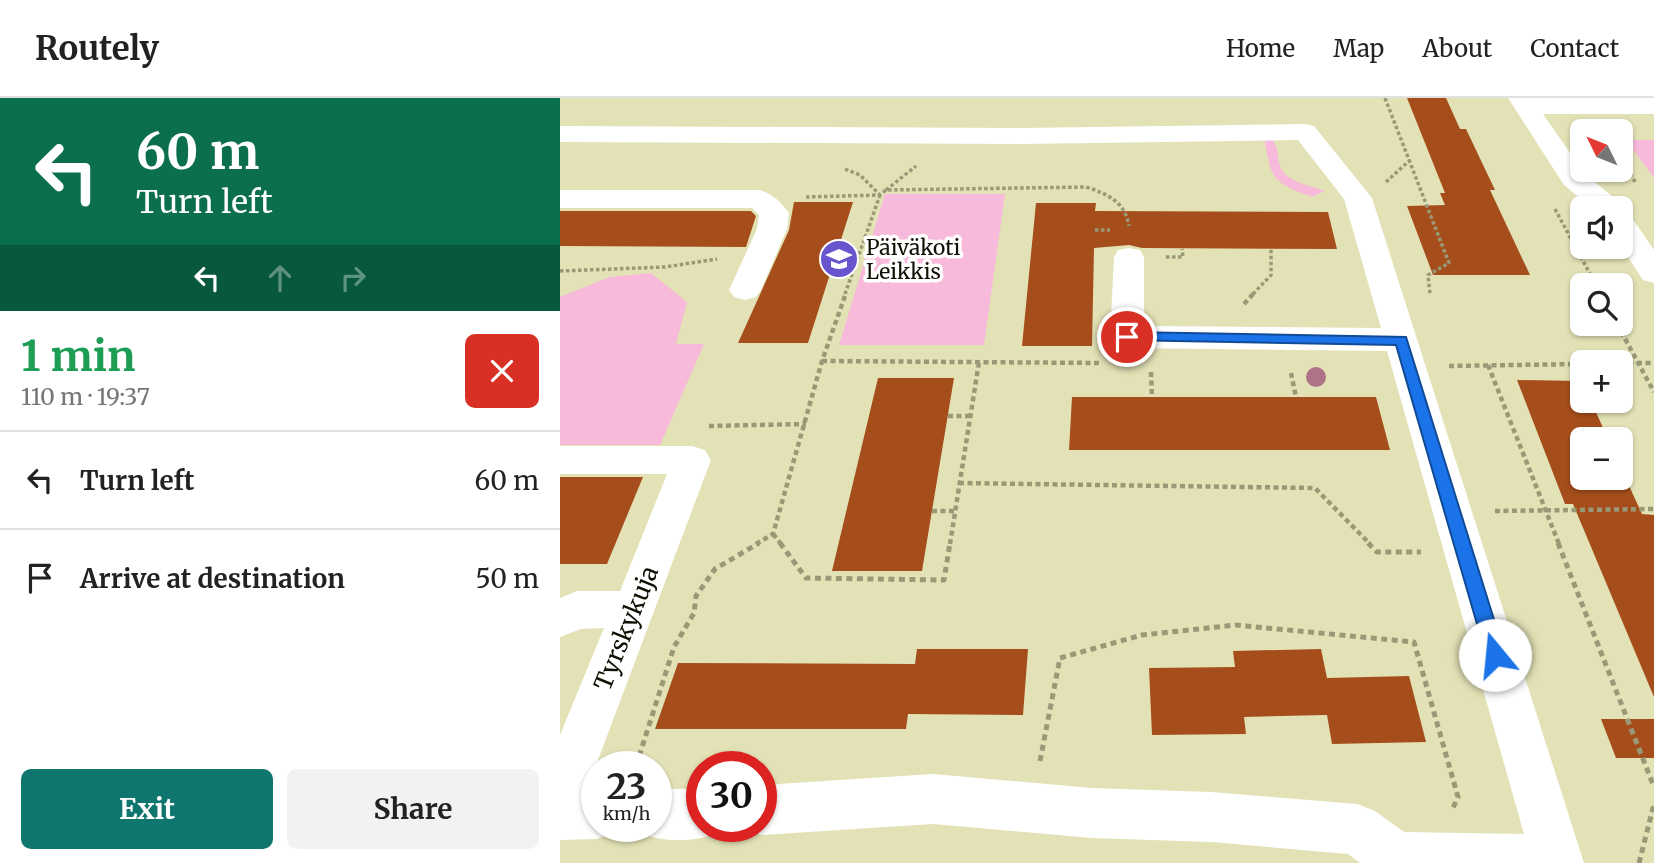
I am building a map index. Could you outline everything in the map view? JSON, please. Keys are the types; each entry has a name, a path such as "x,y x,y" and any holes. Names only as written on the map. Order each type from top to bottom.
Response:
{"street":[{"path":"1522,102 1654,106"},
{"path":"1522,102 1574,178 1597,196"},
{"path":"1555,102 1570,124"},
{"path":"560,134 1021,136 1305,132 1358,198 1558,862 1396,858 1357,829 1211,817 1092,813 933,799 777,809"},
{"path":"560,200 760,199 774,213 772,229 745,290"},
{"path":"1633,241 1654,273"},
{"path":"1129,257 1127,337 1402,341"},
{"path":"560,460 699,443"},
{"name":"Tyrskykuja","path":"560,796 699,443"},
{"path":"560,618 577,610 634,609"},
{"path":"560,815 581,814"}],"path":[{"path":"1385,98 1449,263 1427,275 1431,300"},
{"path":"1384,184 1410,160"},
{"path":"641,751 674,647 694,613 696,596 715,569 773,534 822,361 880,195 886,190 1086,187 1106,193 1122,205 1128,221 1129,257"},
{"path":"760,199 880,195"},
{"path":"560,271 665,267 763,250"},
{"path":"1623,336 1654,392"},
{"path":"773,534 806,578 944,580 979,362"},
{"path":"1447,366 1570,363"},
{"path":"1633,363 1654,363"},
{"path":"1151,364 1152,397"},
{"path":"1290,365 1296,397"},
{"path":"1488,365 1654,787"},
{"path":"948,416 970,416"},
{"path":"699,443 806,424"},
{"path":"959,482 1315,488 1377,552 1429,552"},
{"path":"1493,511 1654,509"},
{"path":"932,511 955,511"},
{"path":"1032,806 1060,658 1142,635 1236,625 1414,642 1458,797 1431,859"},
{"path":"1639,863 1654,804"}],"shaded area":[{"path":"1264,138 1274,141 1280,166 1287,176 1325,191 1312,197 1281,183 1272,171"},
{"path":"1633,140 1654,140 1654,178 1633,150"},
{"path":"885,194 1005,194 984,345 839,345"},
{"path":"651,273 687,302 676,344 704,344 660,445 560,445 560,297 610,277"}],"building":[{"path":"1407,98 1446,98 1460,129 1466,129 1495,190 1490,190 1530,275 1433,275 1407,206 1445,205 1440,193 1445,193"},
{"path":"794,202 853,202 808,343 738,343 789,230"},
{"path":"1036,203 1096,203 1095,211 1328,212 1337,249 1142,248 1129,245 1094,248 1092,346 1022,346"},
{"path":"560,211 751,211 756,216 746,247 560,246"},
{"path":"878,378 954,378 922,571 832,571"},
{"path":"1517,380 1570,381 1570,413 1596,413 1603,427 1570,427 1570,490 1631,490 1642,514 1654,515 1654,697 1573,504 1565,504"},
{"path":"1072,397 1376,397 1390,450 1069,450"},
{"path":"560,477 643,477 607,564 560,564"},
{"path":"917,649 1028,649 1023,715 908,714 906,729 655,729 678,663 915,664"},
{"path":"1321,649 1327,678 1409,676 1426,742 1332,744 1327,715 1244,717 1246,734 1152,735 1149,668 1235,667 1233,651"},
{"path":"1601,719 1654,719 1654,758 1616,758"}],"place":[{"name":"Päiväkoti Leikkis","path":"839,259"}],"route":[{"path":"1127,337 1402,341 1495,655"}]}
